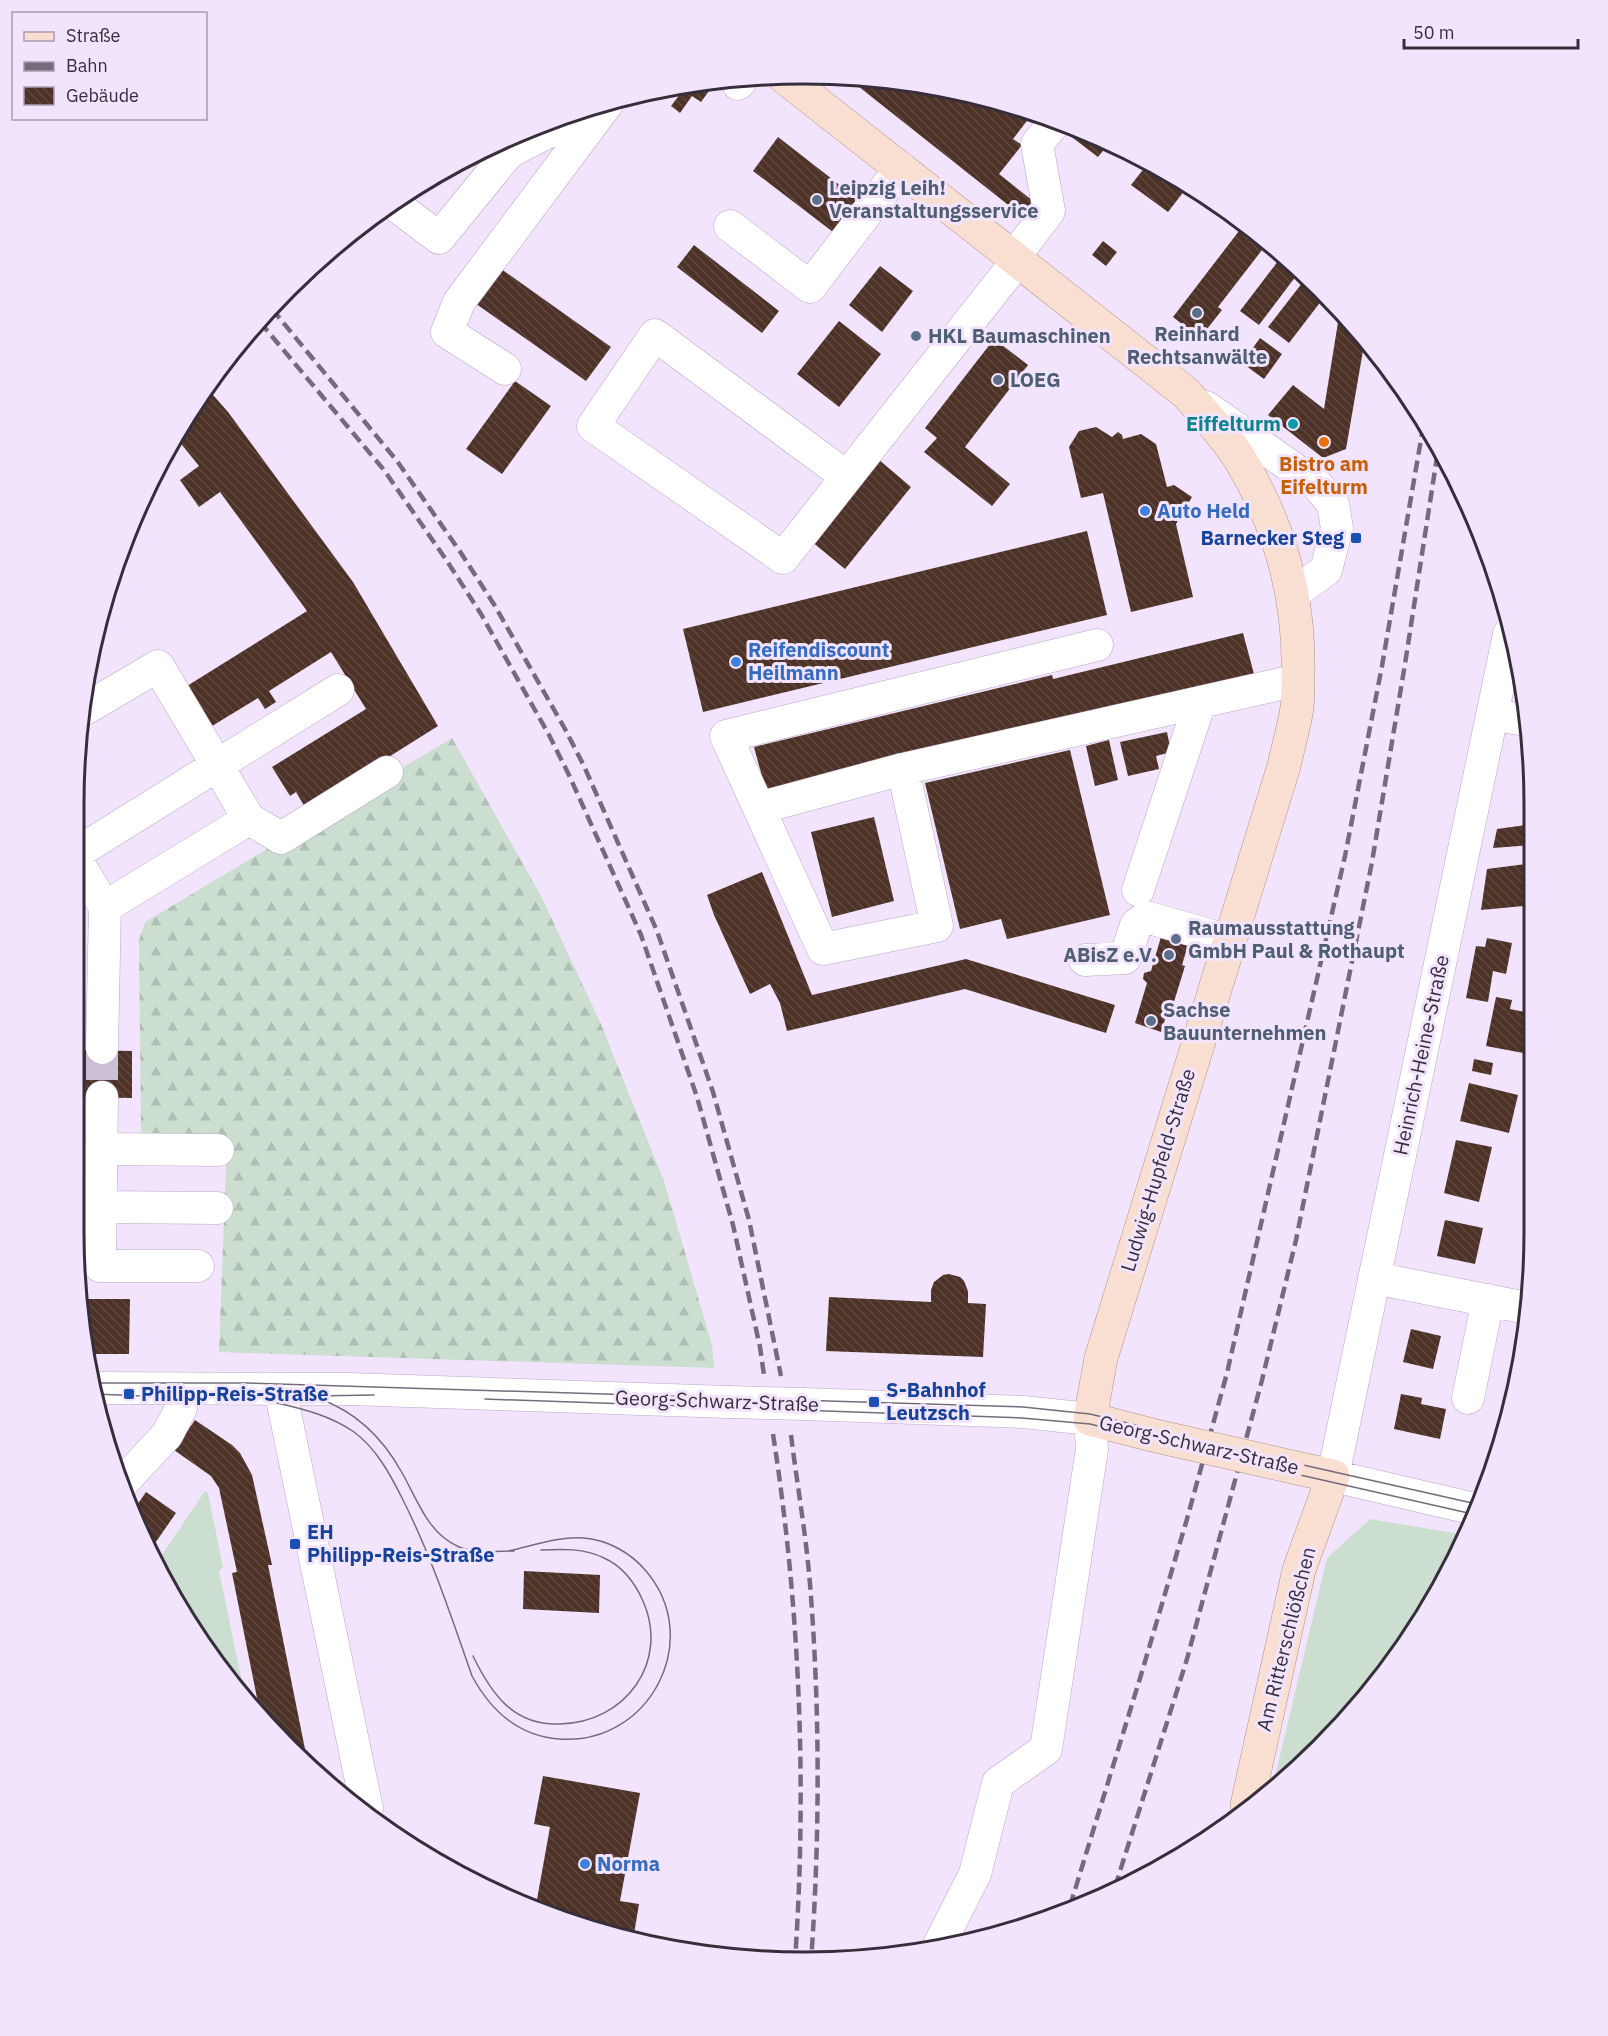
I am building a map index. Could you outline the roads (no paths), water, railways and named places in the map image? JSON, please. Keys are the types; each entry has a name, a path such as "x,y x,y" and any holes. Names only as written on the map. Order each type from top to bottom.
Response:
{"main road":[{"name":"Ludwig-Hupfeld-Straße","path":"794,84 1186,393 1240,459 1263,502 1277,535 1293,594 1297,625 1297,706 1284,766 1101,1358 1090,1419"},
{"name":"Georg-Schwarz-Straße","path":"1090,1419 1333,1476"},
{"name":"Am Ritterschlößchen","path":"1247,1799 1299,1570 1333,1476"}],"street":[{"path":"505,369 447,332 459,302 599,114"},
{"path":"847,477 655,335 593,426 783,558 847,477 1016,258 1049,211 1037,144 1050,128"},
{"path":"400,208 439,238 509,152 550,131"},
{"path":"730,226 810,287 901,168"},
{"path":"1186,393 1317,484 1333,504 1337,528 1326,570 1293,594"},
{"path":"903,769 937,926 823,949 726,736 1097,645"},
{"name":"Heinrich-Heine-Straße","path":"1333,1476 1506,648"},
{"path":"91,705 158,666 249,819 281,838 387,772"},
{"path":"759,808 903,769 1298,680"},
{"path":"84,850 338,690"},
{"path":"1138,890 1200,702"},
{"path":"1492,715 1519,719"},
{"path":"105,907 249,819"},
{"path":"84,871 105,907 102,1048"},
{"path":"1085,960 1125,958 1136,925 1146,916 1230,940"},
{"path":"102,1097 100,1207 89,1258 100,1266 198,1266"},
{"path":"101,1149 218,1150"},
{"path":"100,1207 217,1208"},
{"path":"1374,1278 1520,1306"},
{"path":"1468,1398 1488,1300"},
{"name":"Georg-Schwarz-Straße","path":"102,1388 382,1390 1023,1412 1090,1419"},
{"path":"280,1389 366,1803"},
{"path":"127,1477 167,1435 181,1408 182,1390"},
{"path":"942,1938 975,1874 998,1783 1046,1749 1092,1449 1090,1419"},
{"path":"1333,1476 1469,1508"}],"tunnel":[{"path":"102,1048 102,1097"}],"tram line":[{"path":"101,1383 246,1383 1023,1407 1090,1414 1471,1503"},
{"path":"103,1394 190,1398 374,1395"},
{"path":"320,1399 357,1419 377,1438 394,1459 424,1515 448,1541 472,1551 514,1551"},
{"path":"485,1399 1022,1418 1090,1424 1467,1513"},
{"path":"277,1403 317,1414 345,1426 362,1438 382,1462 422,1541 472,1676 497,1711 531,1733 559,1739 591,1737 619,1725 642,1707 658,1684 668,1656 670,1627 663,1598 646,1571 618,1548 593,1539 565,1538 508,1551"},
{"path":"473,1656 488,1683 506,1705 529,1719 544,1723 560,1724 583,1721 604,1713 622,1701 636,1685 646,1666 651,1646 650,1624 643,1601 632,1582 611,1561 589,1552 541,1550"}],"railway":[{"path":"277,315 397,461 461,553 495,606 584,766 657,931 713,1092 749,1220 781,1376"},
{"path":"265,327 384,470 447,561 481,614 569,775 641,935 697,1097 733,1225 764,1375"},
{"path":"1072,1900 1187,1519 1227,1373 1345,856 1382,666 1422,434"},
{"path":"1117,1880 1187,1659 1262,1380 1296,1240 1372,862 1436,460"},
{"path":"773,1434 790,1565 799,1697 800,1829 796,1952"},
{"path":"791,1435 808,1565 816,1678 817,1820 812,1952"}],"place":[{"name":"Leipzig Leih! Veranstaltungsservice","path":"817,200"},
{"name":"Reinhard Rechtsanwälte","path":"1197,313"},
{"name":"HKL Baumaschinen","path":"916,336"},
{"name":"LOEG","path":"998,380"},
{"name":"Eiffelturm","path":"1293,424"},
{"name":"Bistro am Eifelturm","path":"1324,442"},
{"name":"Auto Held","path":"1145,511"},
{"name":"Barnecker Steg","path":"1356,538"},
{"name":"Reifendiscount Heilmann","path":"736,662"},
{"name":"Raumausstattung GmbH Paul & Rothaupt","path":"1176,939"},
{"name":"ABisZ e.V.","path":"1169,955"},
{"name":"Sachse Bauunternehmen","path":"1151,1021"},
{"name":"Philipp-Reis-Straße","path":"129,1394"},
{"name":"S-Bahnhof Leutzsch","path":"874,1402"},
{"name":"EH Philipp-Reis-Straße","path":"295,1544"},
{"name":"Norma","path":"585,1864"}]}
